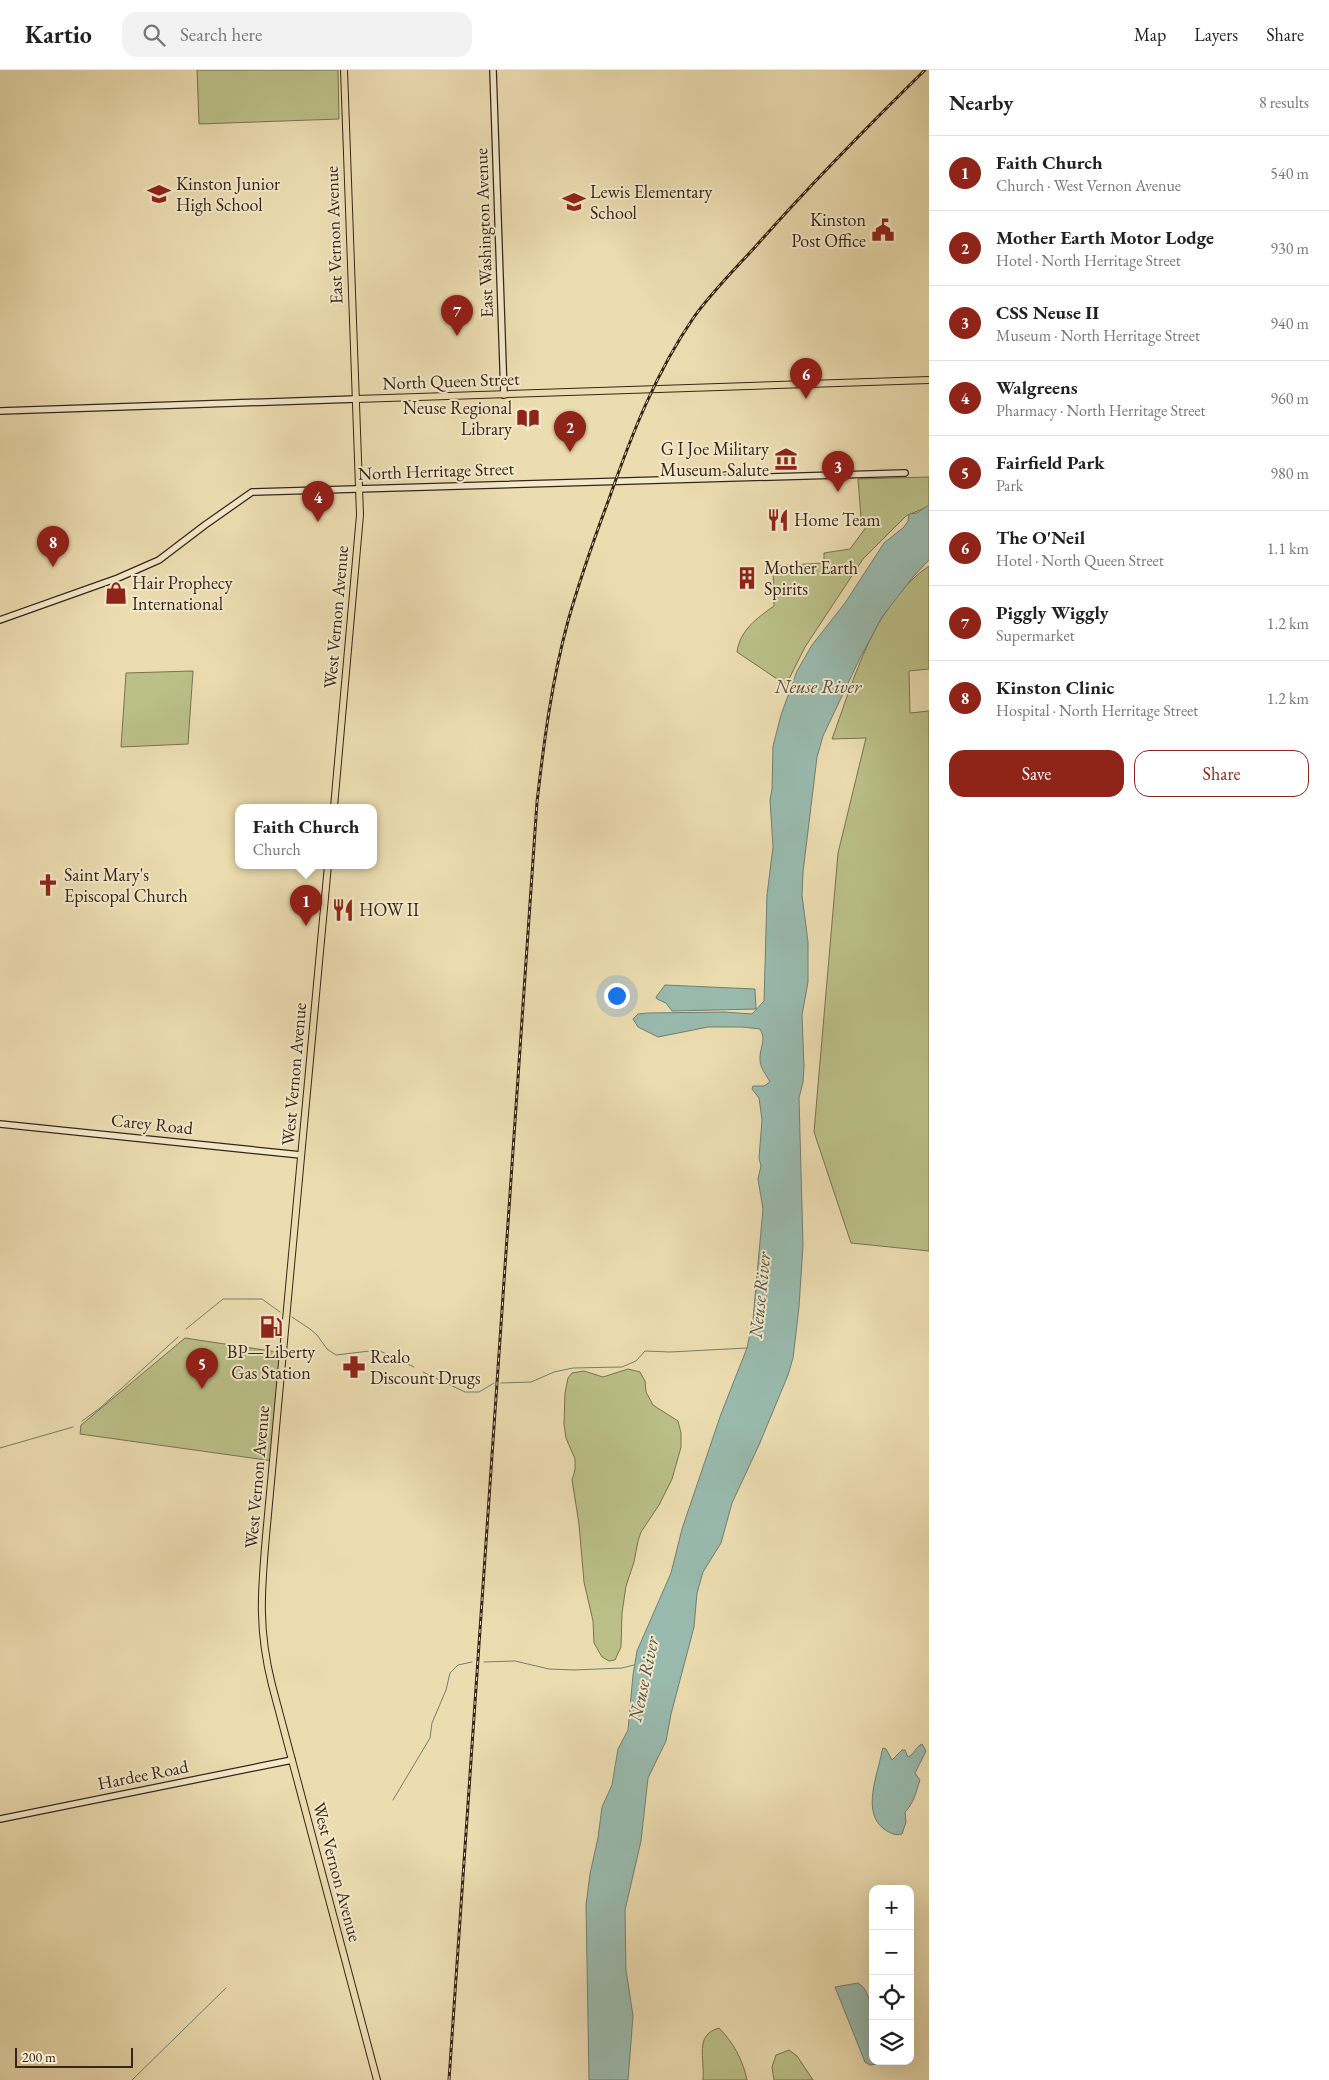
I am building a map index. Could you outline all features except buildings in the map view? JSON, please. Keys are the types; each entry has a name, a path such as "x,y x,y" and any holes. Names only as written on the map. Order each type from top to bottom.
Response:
{"main road":[{"name":"East Vernon Avenue","path":"344,70 356,399"},
{"name":"North Queen Street","path":"356,399 929,380"},
{"name":"West Vernon Avenue","path":"334,804 359,535 356,399"},
{"name":"West Vernon Avenue","path":"328,869 261,1611 266,1662 377,2080"}],"street":[{"name":"East Washington Avenue","path":"493,70 504,395"},
{"name":"North Queen Street","path":"0,411 356,399"},
{"name":"North Herritage Street","path":"0,620 118,578 159,560 252,492 905,473"},
{"name":"Carey Road","path":"0,1124 302,1155"},
{"name":"Hardee Road","path":"0,1819 292,1760"}],"green space":[{"path":"197,70 338,70 339,119 199,124"},
{"path":"929,477 929,506 906,516 863,559 805,647 786,685 737,652 742,637 750,625 774,606 773,566 824,563 824,553 850,549 867,526 861,517 858,479"},
{"path":"929,566 929,669 909,671 910,713 929,711 929,1251 851,1243 814,1132 838,853 866,738 832,739 858,668 880,621 894,600 910,582"},
{"path":"193,671 188,744 121,747 126,673"},
{"path":"185,1338 284,1353 273,1461 80,1434 81,1425"},
{"path":"628,1369 640,1372 645,1381 646,1392 653,1405 678,1421 681,1433 681,1447 672,1479 659,1505 641,1532 626,1586 622,1613 621,1647 615,1660 609,1661 602,1657 594,1643 593,1621 584,1582 579,1524 572,1480 575,1470 575,1459 566,1438 564,1424 565,1393 568,1378 572,1373 584,1371 603,1377"},
{"path":"719,2028 737,2052 747,2080 703,2080 703,2042 711,2031"},
{"path":"789,2050 797,2056 813,2080 774,2080 772,2067 776,2055"}],"water":[{"name":"Neuse River","path":"929,505 929,560 913,577 882,617 823,736 817,757 802,895 808,942 808,982 802,1015 804,1067 799,1098 803,1245 793,1358 788,1375 759,1445 732,1503 721,1543 703,1572 697,1593 694,1627 671,1714 666,1741 648,1778 641,1841 625,1910 626,1970 633,2016 628,2080 589,2080 586,1905 602,1807 612,1785 618,1749 628,1730 637,1651 671,1573 682,1529 721,1414 747,1348 753,1319 763,1209 758,1179 761,1166 759,1158 762,1120 759,1098 752,1089 753,1086 764,1086 770,1082 760,1063 763,1037 760,1029 708,1027 658,1037 638,1027 633,1019 638,1014 648,1013 724,1012 752,1014 764,1001 767,895 773,847 770,800 773,746 781,715 797,671 812,645 845,603 884,543 904,527 908,521 909,514 917,513"},
{"path":"665,985 755,989 756,1009 672,1011 666,1003 656,997"},
{"path":"922,1744 926,1751 915,1773 920,1780 916,1793 911,1805 905,1812 906,1822 902,1834 893,1834 877,1822 873,1813 873,1792 882,1751 883,1748 886,1749 892,1760 902,1750 905,1750 908,1757"},
{"path":"858,1983 864,1988 868,1997 869,2064 865,2062 835,1987"}],"waterway":[{"path":"186,1329 223,1299 262,1299 280,1312"},
{"path":"292,1317 317,1335 327,1349 336,1355 378,1350 414,1367"},
{"path":"82,1421 100,1408 178,1337"},
{"path":"501,1383 531,1382 554,1372 573,1368 622,1367 636,1361 645,1351 670,1352 747,1348"},
{"path":"423,1372 465,1392 479,1392 494,1383"},
{"path":"0,1448 73,1427"},
{"path":"484,1662 515,1661 549,1669 574,1670 622,1668 634,1665"},
{"path":"393,1800 430,1738 432,1723 446,1690 450,1673 458,1665 472,1662"},
{"path":"132,2080 226,1988"}],"railway":[{"path":"449,2080 537,802 549,711 562,643 582,574 626,452 656,382 680,338 694,317 724,281 818,179 925,70"}],"place":[{"name":"Kinston Junior High School","path":"159,194"},
{"name":"Lewis Elementary School","path":"574,202"},
{"name":"Kinston Post Office","path":"883,230"},
{"name":"Piggly Wiggly","path":"457,336"},
{"name":"The O'Neil","path":"806,399"},
{"name":"Neuse Regional Library","path":"528,418"},
{"name":"Mother Earth Motor Lodge","path":"570,452"},
{"name":"G I Joe Military Museum-Salute","path":"786,459"},
{"name":"CSS Neuse II","path":"838,492"},
{"name":"Home Team","path":"778,520"},
{"name":"Walgreens","path":"318,522"},
{"name":"Kinston Clinic","path":"53,567"},
{"name":"Mother Earth Spirits","path":"747,578"},
{"name":"Hair Prophecy International","path":"116,593"},
{"name":"Saint Mary's Episcopal Church","path":"48,885"},
{"name":"HOW II","path":"343,910"},
{"name":"Faith Church","path":"306,926"},
{"name":"BP—Liberty Gas Station","path":"271,1327"},
{"name":"Realo Discount Drugs","path":"354,1367"},
{"name":"Fairfield Park","path":"202,1389"}]}
